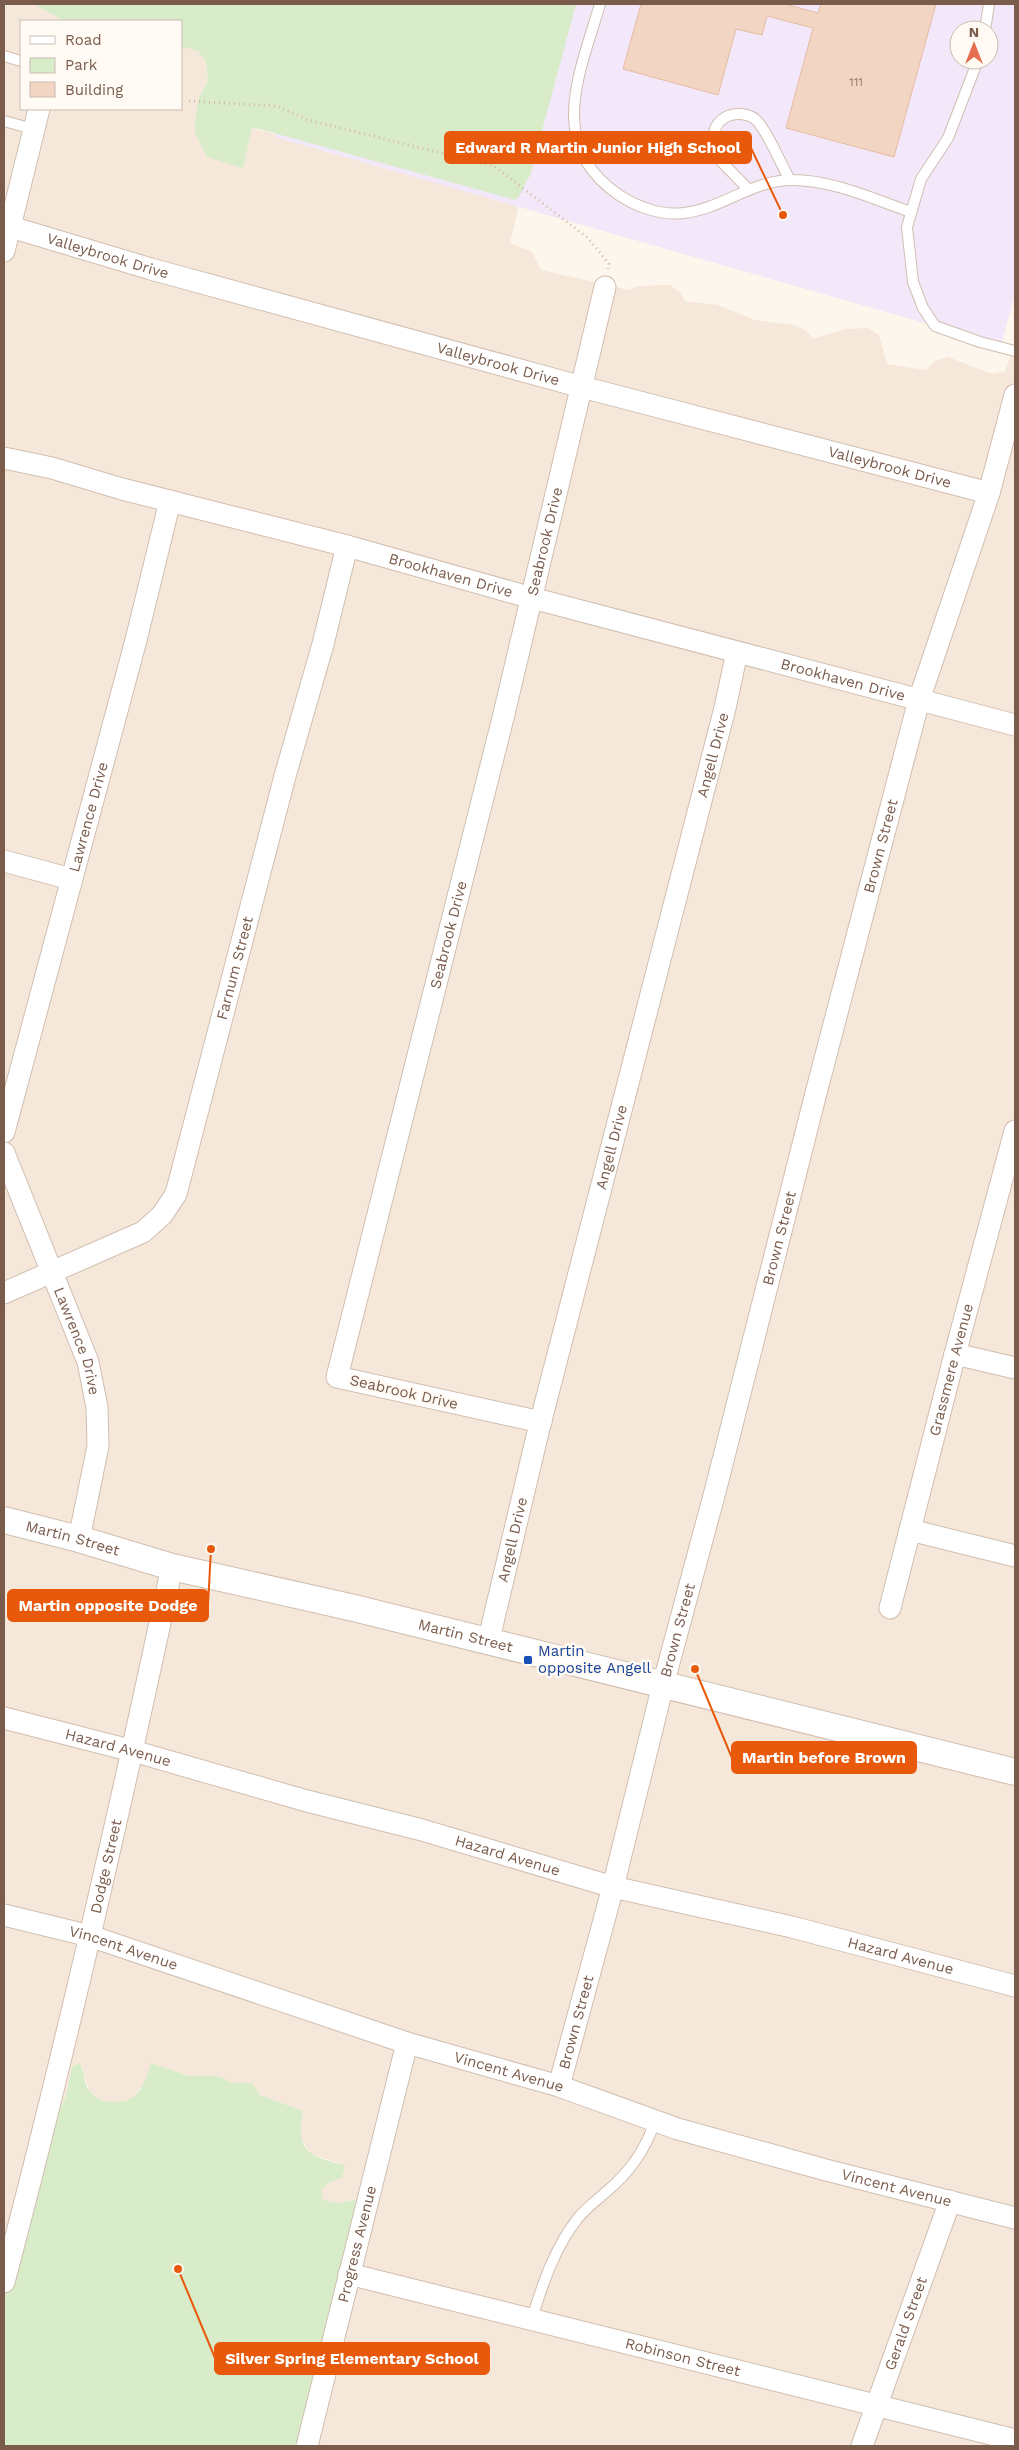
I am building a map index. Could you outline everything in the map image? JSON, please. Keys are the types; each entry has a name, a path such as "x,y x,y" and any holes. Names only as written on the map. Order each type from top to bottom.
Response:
{"street":[{"path":"4,251 36,119"},
{"name":"Valleybrook Drive","path":"11,227 582,387 989,493"},
{"name":"Seabrook Drive","path":"541,1422 337,1377 406,1112 532,598 605,287"},
{"name":"Brown Street","path":"559,2086 613,1887 813,1103 919,700 989,493 1015,395"},
{"name":"Brookhaven Drive","path":"4,458 52,468 170,501 347,546 532,598 1015,725"},
{"name":"Lawrence Drive","path":"4,1132 133,650 170,501"},
{"name":"Farnum Street","path":"4,1293 143,1232 162,1215 176,1194 285,776 323,644 347,546"},
{"name":"Angell Drive","path":"488,1643 541,1422 737,652"},
{"path":"4,861 71,879"},
{"name":"Grassmere Avenue","path":"890,1608 955,1354 1012,1157 1015,1131"},
{"name":"Lawrence Drive","path":"4,1153 88,1362 96,1406 98,1446 79,1539"},
{"path":"955,1354 1015,1368"},
{"name":"Martin Street","path":"4,1520 79,1539 172,1567 354,1608 488,1643 1015,1772"},
{"path":"910,1530 1015,1556"},
{"name":"Dodge Street","path":"4,2282 43,2135 90,1936 172,1567"},
{"name":"Hazard Avenue","path":"4,1718 132,1750 307,1801 503,1852 613,1887 792,1927 1015,1986"},
{"name":"Vincent Avenue","path":"4,1915 90,1936 407,2043 559,2086 655,2121 826,2170 1015,2218"},
{"name":"Progress Avenue","path":"307,2446 407,2043"},
{"name":"Gerald Street","path":"862,2446 950,2201"},
{"name":"Robinson Street","path":"349,2274 532,2318 876,2407 1015,2440"}],"lane":[{"path":"600,4 576,90 573,121 582,152 602,183 632,204 662,212 683,214 702,209 749,190 790,180 822,182 911,212"},
{"path":"987,20 989,4"},
{"path":"4,56 20,61"},
{"path":"974,70 948,138 921,179 911,212 907,227 913,282 923,308 935,326 1015,352"},
{"path":"749,190 714,154 712,135 717,123 728,116 743,114 757,121 790,180"},
{"path":"4,121 36,119"},
{"path":"532,2318 552,2261 566,2234 578,2216 626,2174 650,2136 655,2121"}],"path":[{"path":"190,101 277,106 308,120 494,166 588,238 609,264 605,287"}],"shaded area":[{"path":"4,4 33,4 62,20 20,20 20,110 182,110 182,46 198,51 206,60 208,81 198,100 195,133 206,152 243,168 252,128 511,200 521,196 510,243 532,252 541,270 630,290 638,286 670,285 680,292 685,301 718,305 755,320 793,325 805,330 813,339 844,329 868,328 879,335 887,364 926,370 935,361 948,357 992,374 1004,372 1015,346 1015,2446 305,2446 365,2197 337,2203 323,2200 320,2190 328,2183 342,2178 345,2165 311,2154 302,2141 299,2130 303,2111 260,2095 252,2083 231,2083 219,2076 190,2076 151,2063 145,2083 125,2103 103,2102 89,2091 82,2067 72,2067 65,2099 59,2110 4,2276"},
{"path":"310,4 1015,4 1015,294 1001,345 275,137"}],"green space":[{"path":"33,4 576,4 530,176 520,195 515,200 252,128 243,168 207,157 195,133 198,100 208,81 206,61 198,51 182,46 182,20 62,20"},
{"path":"79,2063 88,2089 98,2098 108,2102 120,2102 134,2096 146,2079 151,2063 190,2076 219,2076 231,2083 252,2083 260,2095 303,2111 301,2135 303,2144 308,2150 322,2159 345,2165 342,2178 328,2183 321,2190 323,2200 337,2203 366,2198 305,2446 4,2446 4,2276 59,2110 65,2099 72,2067"}],"building":[{"path":"641,4 785,4 818,13 821,4 936,4 894,157 786,128 813,28 767,16 762,35 736,29 718,95 623,69"}],"place":[{"name":"Edward R Martin Junior High School","path":"783,215"},
{"name":"Martin opposite Dodge","path":"211,1549"},
{"name":"Martin opposite Angell","path":"528,1660"},
{"name":"Martin before Brown","path":"695,1669"},
{"name":"Silver Spring Elementary School","path":"178,2269"}]}
